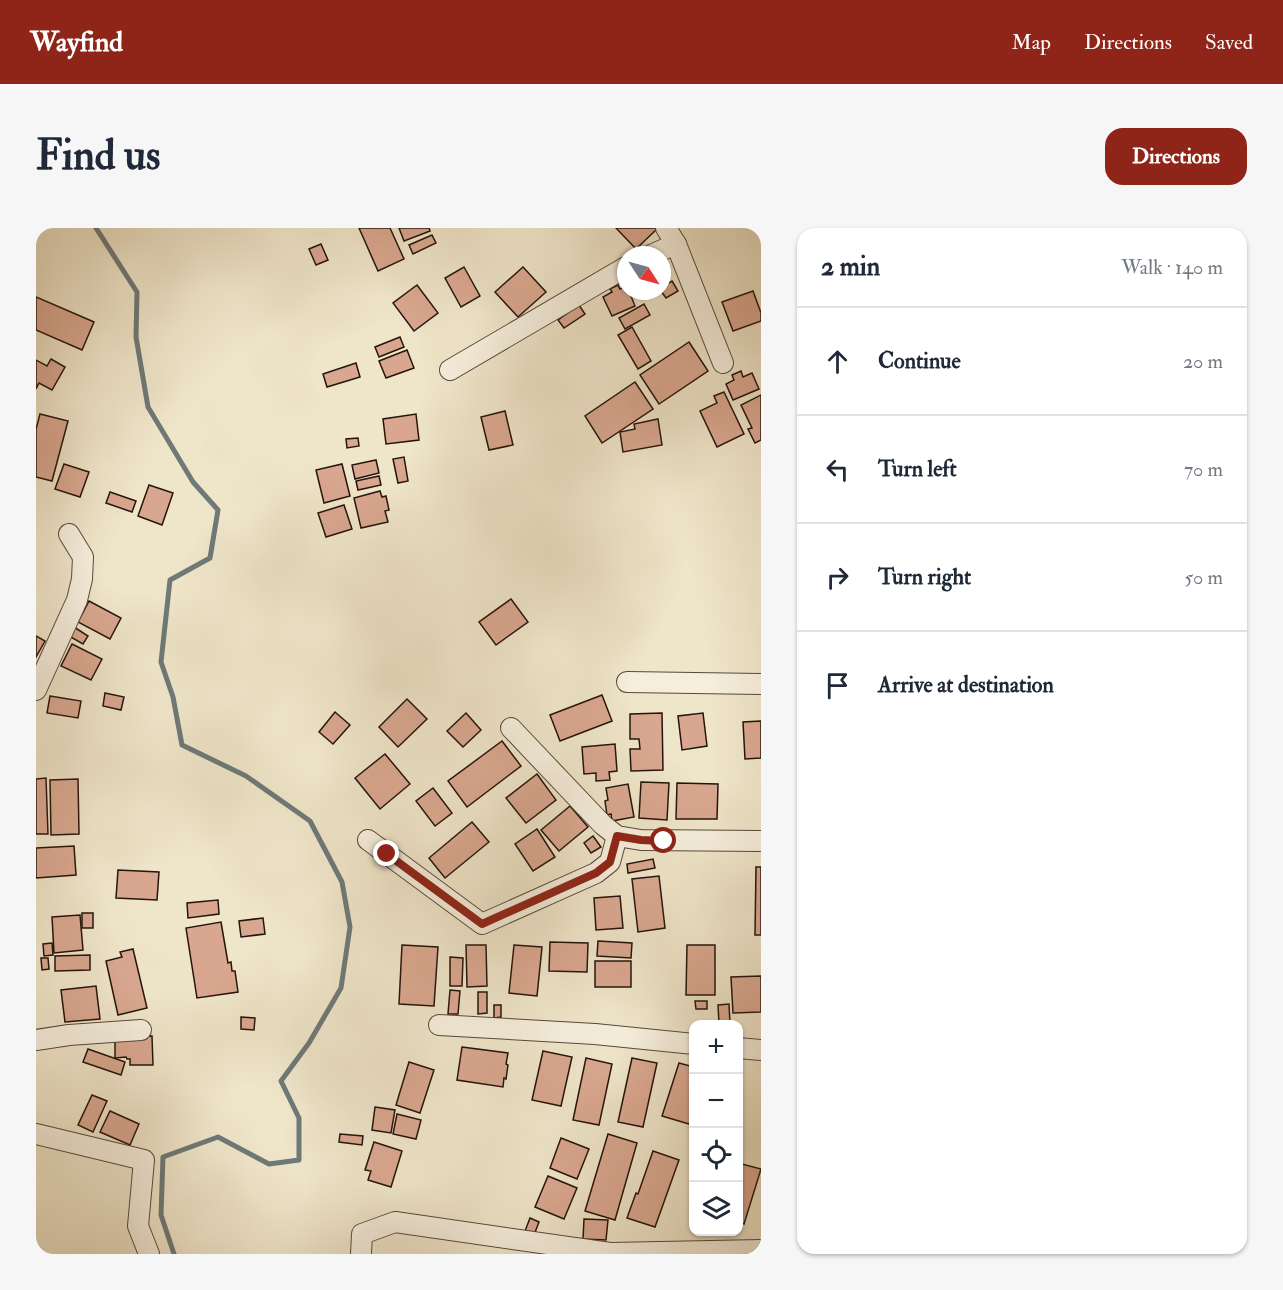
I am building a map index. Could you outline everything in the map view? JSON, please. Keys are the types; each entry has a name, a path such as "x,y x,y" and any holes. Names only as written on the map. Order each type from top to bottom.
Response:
{"street":[{"path":"671,236 723,363"},
{"path":"450,370 617,272"},
{"path":"36,690 77,600 82,579 83,557 69,534"},
{"path":"627,682 761,684"},
{"path":"511,728 603,825 617,836 641,840 761,841"},
{"path":"368,840 482,924 596,873 610,862 617,836"},
{"path":"439,1025 595,1034 689,1044"},
{"path":"36,1040 69,1035 141,1030"},
{"path":"743,1048 761,1050"},
{"path":"36,1134 144,1160 138,1226 149,1254"},
{"path":"361,1254 362,1234 395,1222 610,1253 761,1250"}],"building":[{"path":"359,228 390,228 404,259 378,271"},
{"path":"399,228 429,228 430,231 404,241"},
{"path":"616,228 657,229 639,246 633,246"},
{"path":"432,235 436,243 413,254 409,245"},
{"path":"321,244 328,260 316,265 309,249"},
{"path":"464,267 480,296 461,307 445,278"},
{"path":"523,267 546,292 518,317 495,292"},
{"path":"671,282 678,291 671,295"},
{"path":"417,285 438,313 414,331 393,303"},
{"path":"617,286 617,300 633,300 635,306 612,316 603,297 612,292 610,289"},
{"path":"753,291 761,313 761,321 733,331 722,302"},
{"path":"36,297 94,322 82,350 36,330"},
{"path":"644,304 650,315 625,329 619,318"},
{"path":"579,305 585,314 564,328 558,320"},
{"path":"632,327 651,361 638,369 618,335"},
{"path":"400,337 404,347 379,357 375,347"},
{"path":"689,342 708,371 659,404 640,375"},
{"path":"407,350 414,368 386,378 379,361"},
{"path":"51,359 65,367 52,390 39,383 36,389 36,360 47,366"},
{"path":"356,363 360,377 327,387 323,374"},
{"path":"741,371 743,377 752,373 759,389 733,400 726,384 734,380 732,375"},
{"path":"635,382 653,409 602,443 585,416"},
{"path":"724,392 744,434 717,447 700,411 717,403 714,396"},
{"path":"761,395 761,440 755,443 748,429 752,428 741,405"},
{"path":"505,411 513,445 489,450 481,417"},
{"path":"40,414 68,421 52,481 36,477 36,429"},
{"path":"416,414 419,440 386,444 383,419"},
{"path":"658,419 662,445 623,452 620,432 635,429 634,424"},
{"path":"358,438 359,446 347,448 346,439"},
{"path":"404,457 408,481 398,483 393,459"},
{"path":"376,460 379,473 355,479 352,465"},
{"path":"64,464 89,472 80,497 55,489"},
{"path":"342,464 350,496 324,503 316,470"},
{"path":"379,476 381,485 358,490 356,481"},
{"path":"149,485 173,493 162,525 138,516"},
{"path":"380,491 382,497 386,496 389,510 385,511 388,522 361,528 354,498"},
{"path":"110,492 136,501 132,512 106,503"},
{"path":"344,505 352,529 326,537 318,513"},
{"path":"511,599 528,622 496,645 479,622"},
{"path":"89,601 121,618 110,639 78,622"},
{"path":"74,627 88,636 83,644 69,636"},
{"path":"36,636 45,641 36,657"},
{"path":"72,644 102,659 91,680 61,666"},
{"path":"105,693 124,697 121,710 103,706"},
{"path":"602,695 612,721 560,741 550,715"},
{"path":"50,696 81,701 78,718 47,713"},
{"path":"407,699 427,719 398,747 379,727"},
{"path":"335,712 350,725 333,744 319,732"},
{"path":"466,713 481,730 463,747 447,731"},
{"path":"662,713 663,770 631,771 630,749 640,749 639,739 630,739 630,714"},
{"path":"703,713 707,746 682,750 678,716"},
{"path":"761,721 761,758 745,759 743,722"},
{"path":"502,741 521,766 467,807 448,781"},
{"path":"615,744 617,771 609,772 610,780 596,781 596,773 584,774 582,747"},
{"path":"385,754 410,784 380,809 355,778"},
{"path":"537,774 556,800 526,823 506,798"},
{"path":"46,778 48,834 36,834 36,779"},
{"path":"78,779 79,834 51,835 50,780"},
{"path":"641,782 669,783 667,820 639,818"},
{"path":"677,783 718,784 717,819 676,819"},
{"path":"628,784 634,817 612,821 611,814 607,815 606,788"},
{"path":"433,788 452,813 435,826 416,801"},
{"path":"570,806 588,827 559,851 541,830"},
{"path":"472,822 489,842 445,878 429,858"},
{"path":"537,829 555,857 533,871 515,844"},
{"path":"593,836 601,847 591,853 584,843"},
{"path":"74,846 76,875 36,878 36,848"},
{"path":"653,859 655,868 628,873 627,864"},
{"path":"756,867 761,867 761,935 755,935"},
{"path":"118,870 159,872 157,900 116,898"},
{"path":"659,876 665,928 638,932 632,879"},
{"path":"620,896 623,928 596,930 594,898"},
{"path":"218,900 219,914 188,918 187,903"},
{"path":"82,913 93,913 93,928 82,928"},
{"path":"80,915 83,950 54,953 52,917"},
{"path":"263,918 265,934 241,937 239,921"},
{"path":"221,922 228,963 231,962 232,971 235,971 238,992 197,998 186,928"},
{"path":"598,941 632,943 631,958 597,956"},
{"path":"550,942 588,943 587,972 549,971"},
{"path":"52,943 53,955 44,956 43,944"},
{"path":"402,945 438,947 434,1006 399,1004"},
{"path":"466,945 486,945 487,986 467,987"},
{"path":"514,945 542,947 537,996 509,993"},
{"path":"687,945 715,945 715,995 686,995"},
{"path":"133,949 147,1008 118,1015 106,961 122,957 120,952"},
{"path":"90,955 90,970 55,971 55,956"},
{"path":"450,957 463,958 462,986 450,986"},
{"path":"41,958 48,958 49,969 42,970"},
{"path":"595,961 631,961 631,987 595,987"},
{"path":"761,976 761,1012 733,1013 731,977"},
{"path":"96,986 100,1019 65,1022 61,990"},
{"path":"450,990 460,991 458,1014 448,1014"},
{"path":"478,992 487,992 487,1013 478,1014"},
{"path":"695,1001 707,1001 707,1009 696,1009"},
{"path":"729,1004 730,1020 719,1020 718,1005"},
{"path":"494,1005 501,1005 501,1017 494,1018"},
{"path":"241,1017 255,1018 254,1030 241,1029"},
{"path":"152,1036 153,1065 130,1065 130,1059 126,1057 115,1058 115,1037"},
{"path":"462,1047 508,1053 506,1079 504,1078 503,1087 457,1080"},
{"path":"88,1049 125,1062 121,1075 83,1062"},
{"path":"543,1051 572,1057 561,1106 532,1100"},
{"path":"586,1058 612,1064 599,1125 573,1120"},
{"path":"632,1058 657,1063 643,1127 618,1122"},
{"path":"409,1062 434,1070 420,1113 396,1105"},
{"path":"679,1063 689,1066 689,1124 662,1116"},
{"path":"92,1095 107,1101 93,1132 78,1125"},
{"path":"375,1107 395,1110 391,1133 372,1130"},
{"path":"110,1111 139,1124 130,1145 100,1132"},
{"path":"397,1114 421,1120 416,1139 393,1134"},
{"path":"340,1134 363,1136 362,1145 339,1142"},
{"path":"608,1134 637,1143 615,1220 585,1211"},
{"path":"561,1138 589,1149 577,1179 550,1168"},
{"path":"374,1142 402,1151 391,1187 368,1180 371,1171 365,1170"},
{"path":"653,1151 679,1160 655,1227 627,1218"},
{"path":"743,1164 761,1169 743,1224"},
{"path":"548,1176 577,1188 564,1219 535,1207"},
{"path":"530,1218 539,1222 534,1235 525,1231"},
{"path":"584,1219 608,1220 606,1240 583,1239"}],"waterway":[{"path":"96,228 137,292 136,337 148,407 193,482 218,510 210,558 170,580 161,662 173,697 182,745 246,776 310,821 342,882 350,927 341,988 309,1043 281,1081 299,1118 299,1160 269,1164 218,1137 163,1157 161,1215 174,1254"}],"route":[{"path":"387,854 482,924 596,873 610,862 617,836 664,841"}]}
